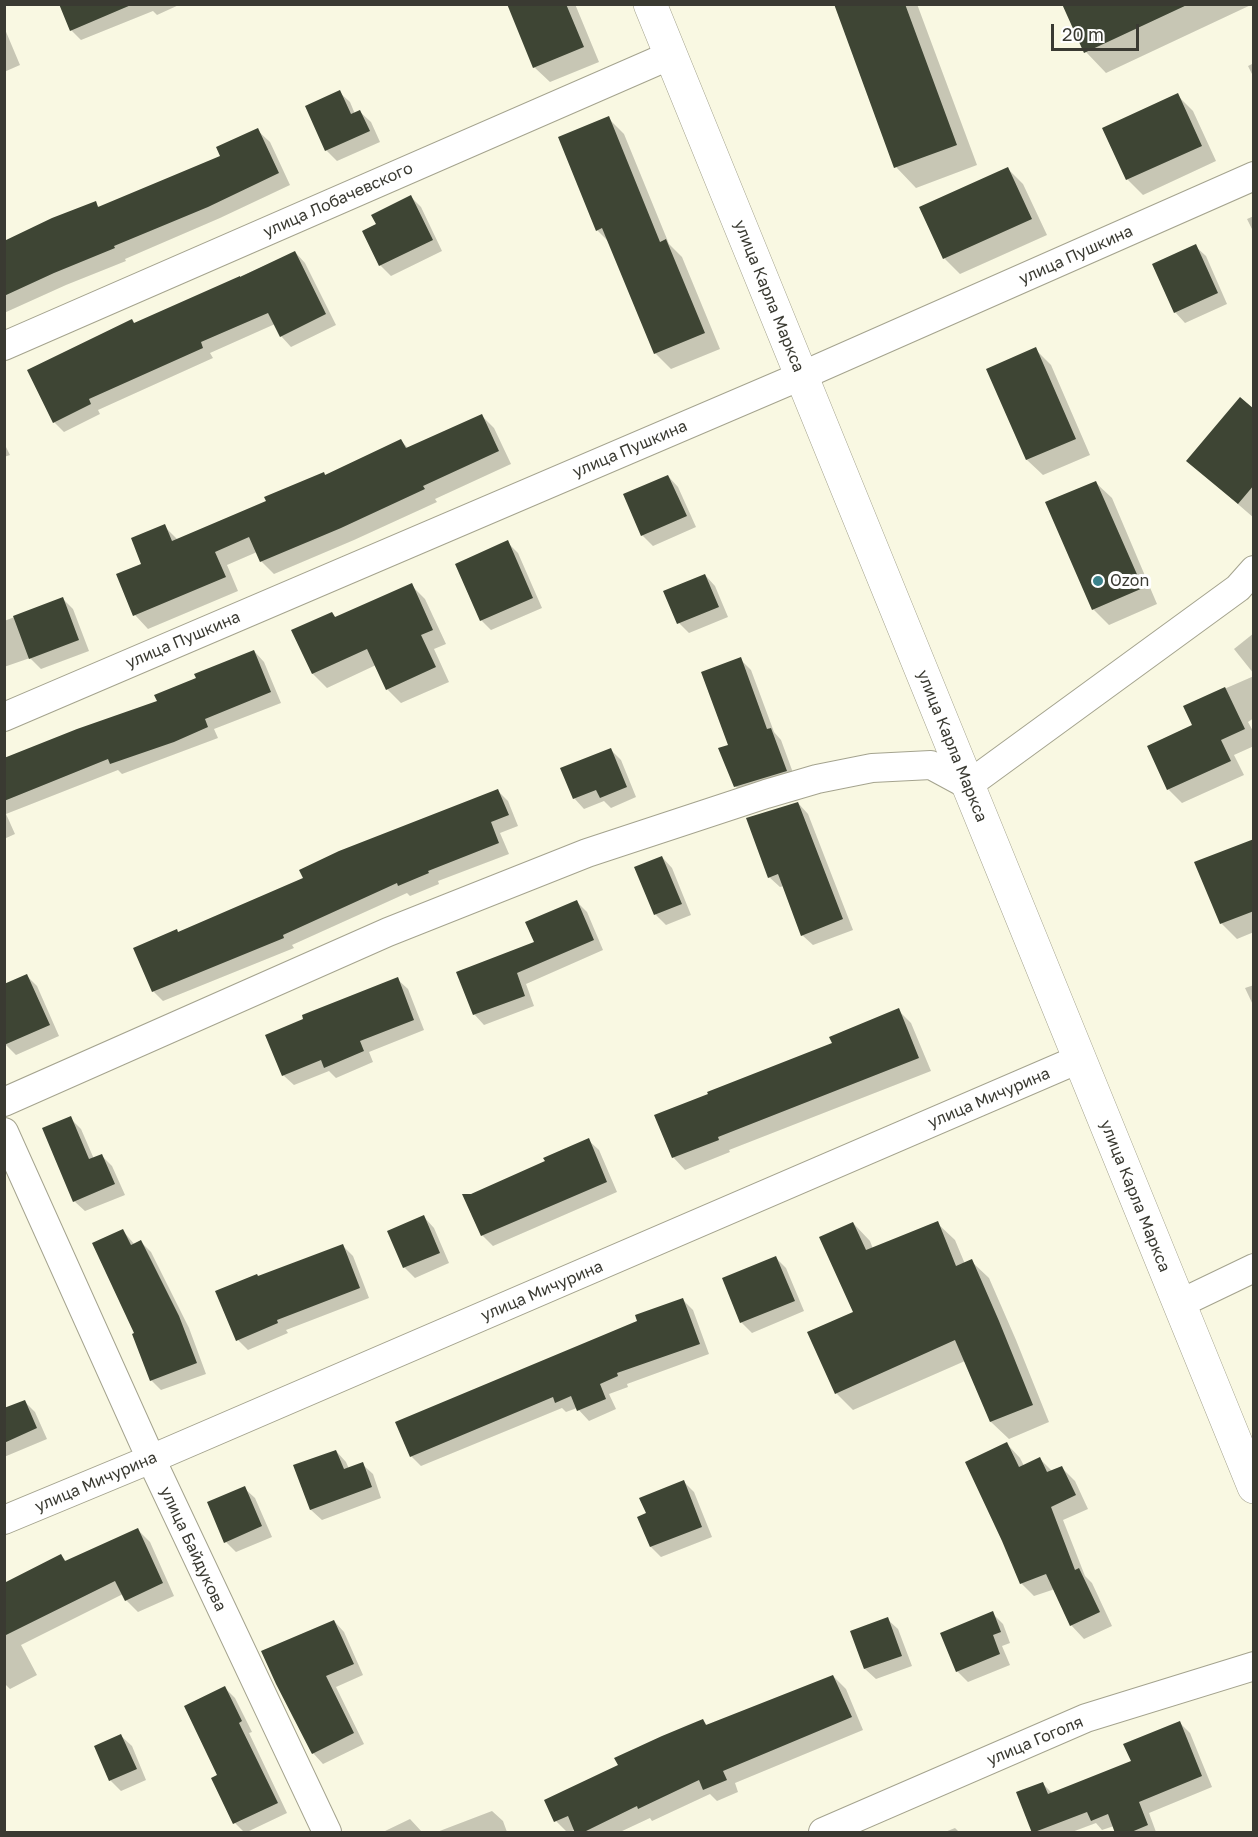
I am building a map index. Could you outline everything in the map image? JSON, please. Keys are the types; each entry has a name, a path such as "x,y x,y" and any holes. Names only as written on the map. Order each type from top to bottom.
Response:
{"main road":[{"name":"улица Карла Маркса","path":"650,4 1254,1487"}],"street":[{"name":"улица Лобачевского","path":"4,346 670,55"},
{"name":"улица Пушкина","path":"4,717 801,376 1254,176"},
{"path":"4,1102 388,932 587,853 732,805 818,779 873,768 931,765 968,785 1238,588 1254,570"},
{"name":"улица Мичурина","path":"4,1520 151,1459 1079,1059"},
{"name":"улица Байдукова","path":"4,1132 151,1459 327,1833"},
{"path":"1179,1304 1254,1268"},
{"name":"улица Гоголя","path":"823,1833 1086,1718 1254,1666"}],"building":[{"path":"59,4 131,4 131,5 70,31"},
{"path":"507,4 566,4 584,47 533,68"},
{"path":"834,4 905,4 957,145 894,168"},
{"path":"1062,4 1189,4 1084,53"},
{"path":"340,90 351,114 360,110 370,131 325,151 305,106"},
{"path":"1178,93 1202,146 1126,180 1102,128"},
{"path":"609,116 660,242 666,239 705,333 654,354 602,228 596,231 558,137"},
{"path":"258,128 279,173 208,207 114,246 115,248 4,296 4,241 52,218 96,201 98,207 220,156 216,147"},
{"path":"1008,167 1032,219 943,259 919,207"},
{"path":"411,195 433,240 379,266 362,231 376,224 371,215"},
{"path":"1196,244 1218,293 1174,313 1152,264"},
{"path":"295,251 326,314 280,337 268,313 201,342 203,348 89,399 91,404 53,423 27,370 132,319 134,323"},
{"path":"1036,347 1076,439 1026,460 986,369"},
{"path":"1240,397 1254,409 1254,485 1238,504 1186,461"},
{"path":"482,414 499,451 423,486 425,489 260,562 249,537 215,552 226,577 133,616 116,574 141,564 131,538 165,524 172,541 266,501 264,497 324,472 325,475 401,439 406,448"},
{"path":"668,475 687,516 641,536 623,494"},
{"path":"1096,481 1143,588 1092,610 1045,502"},
{"path":"508,540 533,598 480,621 455,564"},
{"path":"705,574 719,607 677,624 663,591"},
{"path":"412,583 433,630 421,635 436,667 386,690 367,649 312,674 291,630 332,612 335,617"},
{"path":"63,597 79,640 29,659 13,616"},
{"path":"254,650 271,692 205,719 208,727 174,742 110,764 108,759 4,801 4,758 157,701 154,695 196,678 194,674"},
{"path":"741,657 767,729 771,728 787,771 734,787 718,748 728,745 701,672"},
{"path":"1225,687 1245,729 1221,740 1231,761 1167,790 1147,746 1192,725 1183,706"},
{"path":"611,748 627,787 600,798 596,790 573,799 560,768"},
{"path":"498,789 509,815 491,822 499,843 428,871 429,873 398,886 397,883 283,935 284,938 152,992 133,948 177,929 178,932 303,878 299,870 339,851"},
{"path":"798,802 843,919 801,936 778,874 768,878 746,818"},
{"path":"1254,839 1254,911 1220,924 1194,862"},
{"path":"662,856 682,904 654,915 634,867"},
{"path":"577,900 594,940 517,973 525,996 473,1015 456,972 534,942 525,922"},
{"path":"27,974 50,1025 4,1045 4,984"},
{"path":"398,977 414,1020 360,1041 364,1051 324,1068 321,1060 282,1076 265,1035 303,1019 302,1015"},
{"path":"899,1008 919,1058 718,1137 719,1140 672,1158 654,1115 832,1043 829,1037"},
{"path":"71,1116 89,1159 102,1154 115,1184 73,1202 42,1128"},
{"path":"589,1138 607,1182 481,1236 462,1194 471,1194 545,1161 543,1158"},
{"path":"424,1215 440,1253 403,1268 387,1231"},
{"path":"938,1221 956,1266 972,1259 1033,1405 990,1422 955,1340 835,1394 807,1332 853,1312 819,1237 853,1222 866,1250"},
{"path":"123,1229 131,1245 141,1240 179,1316 197,1363 150,1381 132,1334 134,1333 92,1243"},
{"path":"343,1244 360,1288 277,1320 278,1323 236,1341 215,1291"},
{"path":"776,1256 795,1301 740,1323 722,1278"},
{"path":"683,1298 700,1344 617,1373 618,1376 600,1384 606,1399 577,1411 571,1396 555,1403 553,1397 410,1457 395,1422 637,1321 635,1315"},
{"path":"25,1400 37,1428 4,1443 4,1408"},
{"path":"1007,1442 1019,1467 1040,1457 1047,1472 1062,1466 1076,1495 1051,1507 1075,1570 1079,1568 1100,1612 1070,1626 1046,1574 1020,1584 965,1462"},
{"path":"336,1450 344,1469 363,1462 372,1487 310,1510 293,1465"},
{"path":"684,1480 702,1527 650,1547 637,1517 646,1513 639,1498"},
{"path":"245,1486 262,1526 224,1543 207,1502"},
{"path":"138,1528 163,1583 125,1601 115,1581 4,1636 4,1583 61,1554 65,1561"},
{"path":"993,1611 1001,1632 993,1635 1000,1654 956,1672 940,1633"},
{"path":"888,1617 902,1656 864,1669 850,1631"},
{"path":"334,1620 354,1664 326,1676 354,1733 312,1754 261,1651"},
{"path":"833,1675 852,1717 723,1771 727,1780 703,1790 699,1780 638,1809 637,1806 582,1833 575,1833 568,1816 554,1822 544,1800 618,1765 614,1758 703,1719 706,1725"},
{"path":"225,1686 242,1721 239,1723 278,1803 233,1824 211,1778 217,1775 184,1706"},
{"path":"1180,1721 1202,1776 1139,1802 1148,1825 1129,1833 1115,1833 1108,1814 1091,1821 1087,1812 1032,1833 1016,1792 1043,1782 1048,1794 1131,1761 1123,1744"},
{"path":"121,1734 137,1769 109,1781 94,1746"}],"place":[{"name":"Ozon","path":"1098,581"}]}
